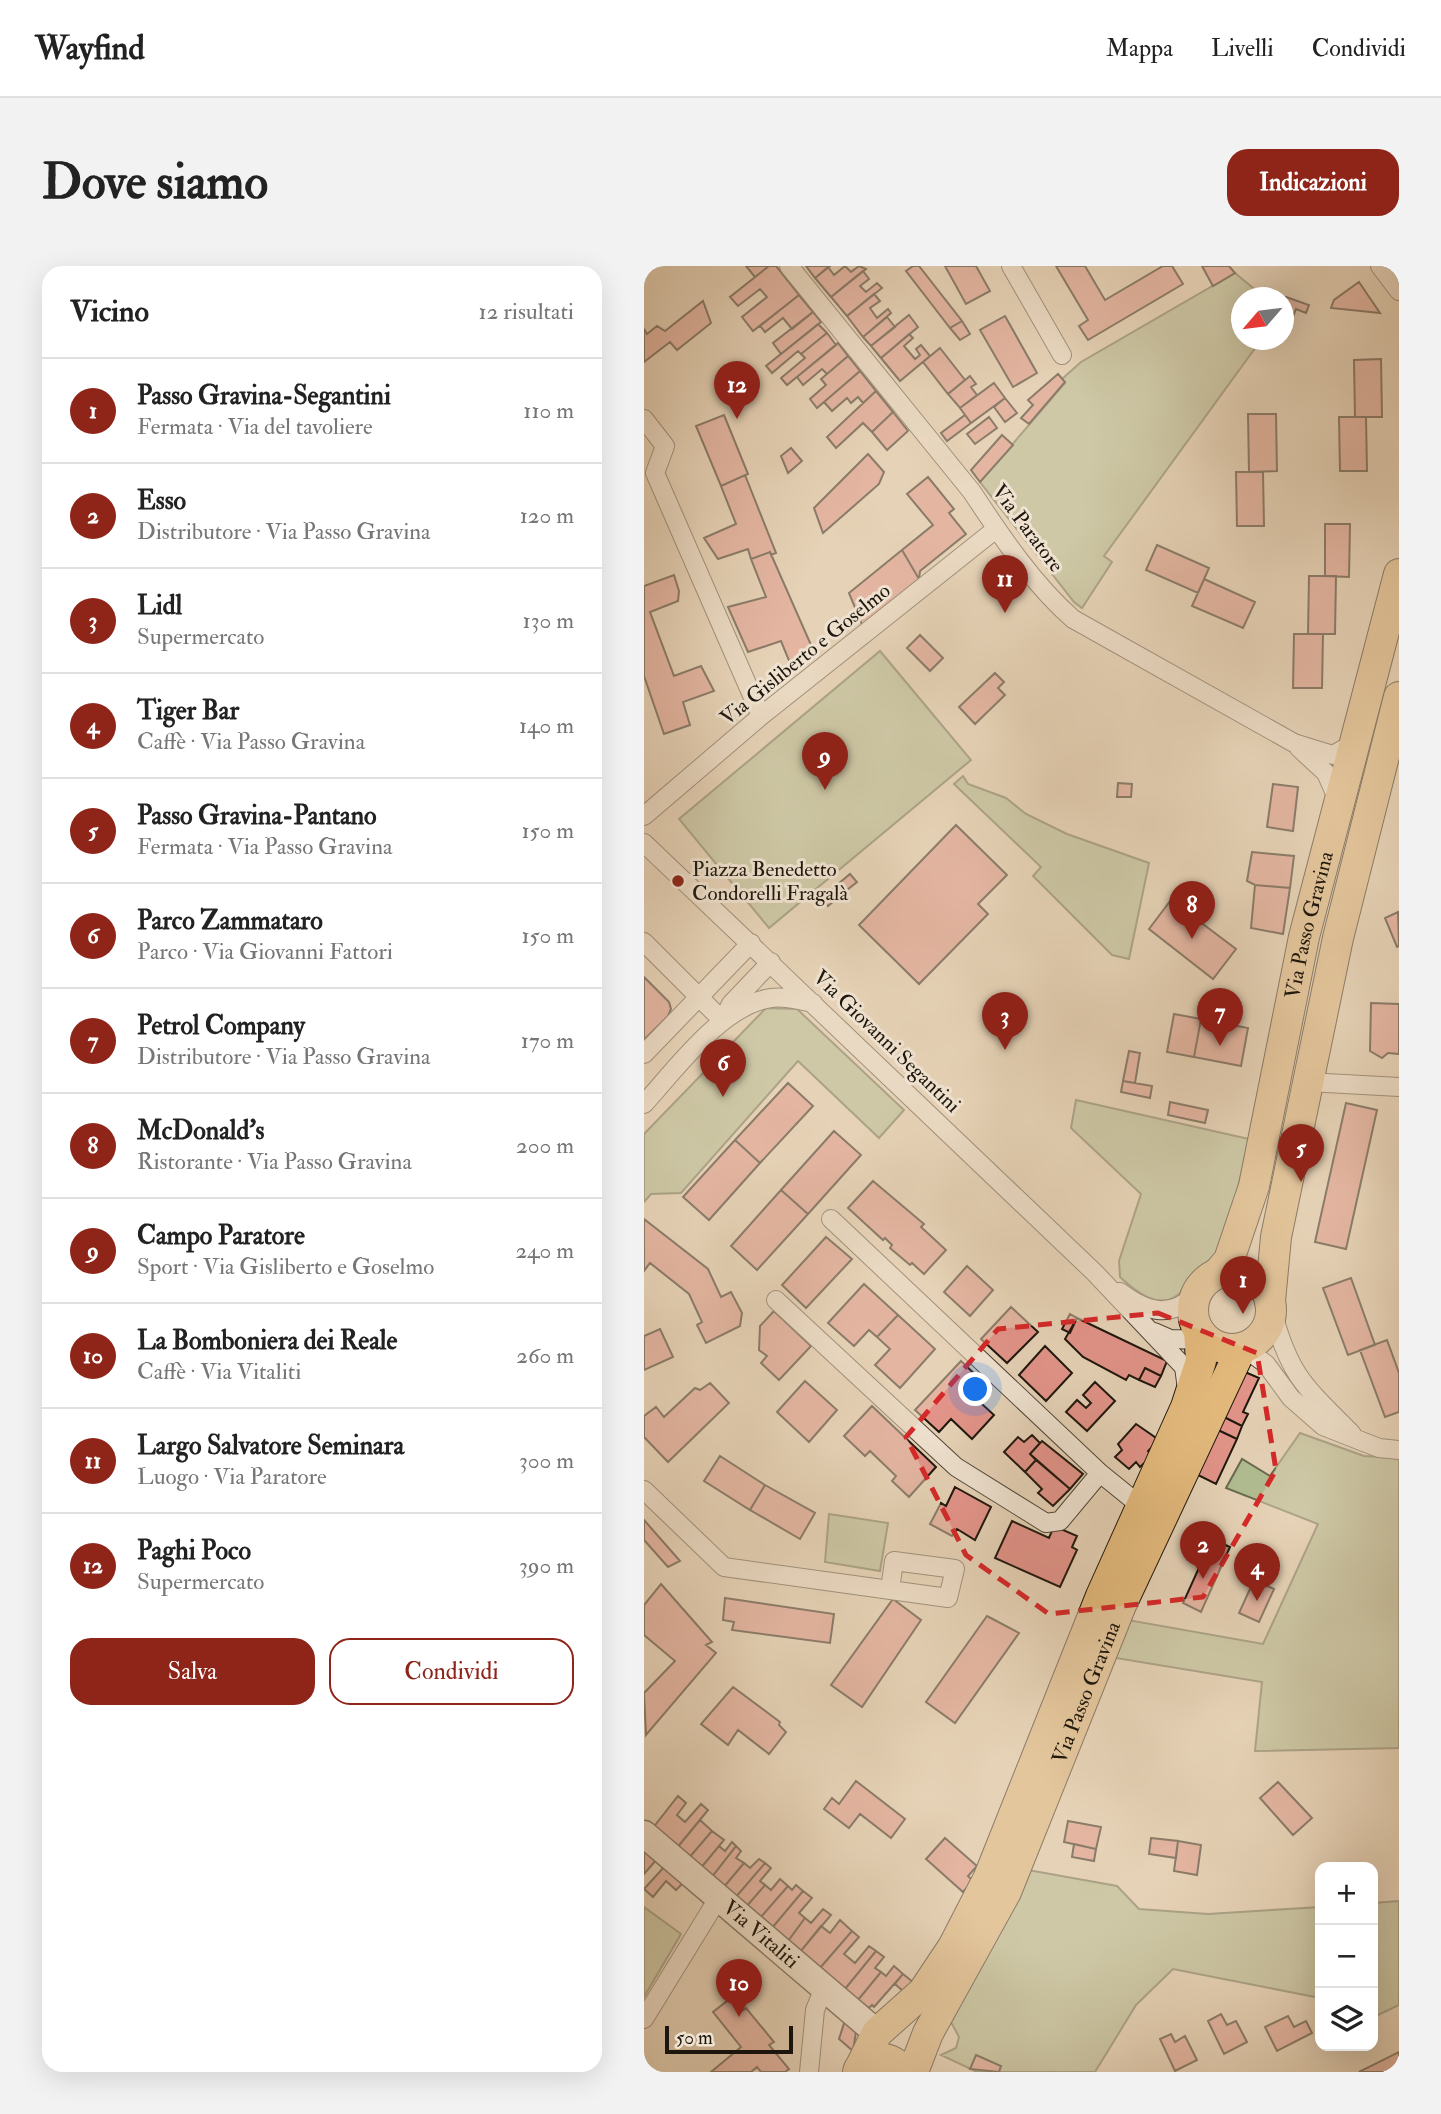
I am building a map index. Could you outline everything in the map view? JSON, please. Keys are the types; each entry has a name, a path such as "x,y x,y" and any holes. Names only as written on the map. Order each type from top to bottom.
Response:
{"main road":[{"name":"Via Passo Gravina","path":"1217,1273 1229,1260 1255,1186 1304,937 1399,574"},
{"name":"Via Passo Gravina","path":"1271,1304 1274,1247 1338,939 1399,697"},
{"path":"1232,1271 1253,1277 1264,1287 1271,1304 1270,1319 1263,1335 1242,1348 1223,1349 1202,1338 1193,1313 1195,1295 1207,1280 1217,1273 1232,1271"},
{"name":"Via Passo Gravina","path":"859,2070 877,2033 923,1992 953,1947 989,1877 1101,1596 1186,1407 1199,1371 1202,1338"},
{"name":"Via Passo Gravina","path":"913,2072 928,2033 1006,1892 1121,1605 1242,1348"},
{"path":"924,2072 928,2033"},
{"path":"859,2070 874,2058 882,2057 899,2065 904,2072"}],"street":[{"name":"Via Paratore","path":"789,266 972,492 996,530 1060,608 1073,619 1294,743 1333,755 1346,750 1354,743"},
{"path":"1011,266 1062,355"},
{"path":"1380,266 1399,291"},
{"path":"644,419 665,446 655,473 761,716"},
{"name":"Via Gisliberto e Goselmo","path":"644,816 761,716 996,530"},
{"name":"Via Paratore","path":"1294,743 1326,773 1339,804"},
{"name":"Via Giovanni Segantini","path":"644,843 817,1004 1095,1273 1184,1367 1186,1407"},
{"path":"644,942 723,1021"},
{"path":"644,1054 751,943"},
{"path":"723,1021 731,1004 771,962"},
{"path":"644,1104 723,1021 750,1005 773,997 817,1004"},
{"path":"1308,1082 1399,1087"},
{"path":"831,1219 1100,1473 1142,1507"},
{"name":"Via Giovanni Segantini","path":"1095,1273 1138,1305 1155,1311 1173,1310 1195,1295"},
{"path":"776,1300 956,1467 1046,1523 1060,1521 1100,1473"},
{"path":"1271,1304 1283,1351 1296,1376 1357,1439"},
{"path":"1142,1325 1170,1339 1202,1338"},
{"path":"1242,1348 1266,1364 1308,1415 1323,1426 1379,1448 1399,1450"},
{"path":"644,1490 724,1567 890,1590"},
{"name":"Via Vitaliti","path":"644,1834 825,1985 877,2033"},
{"path":"644,2019 719,1897"},
{"path":"808,2072 815,2010 825,1985"}],"highlighted area":[{"path":"1158,1313 1257,1353 1276,1470 1203,1597 1049,1614 966,1555 906,1437 998,1329"}],"green space":[{"path":"1235,273 1252,287 1231,287 1231,350 1254,350 1104,556 1112,562 1082,608 1074,602 980,482 1065,383 1062,379 1081,362"},
{"path":"880,651 971,760 769,928 679,819"},
{"path":"963,776 968,784 1006,798 1026,814 1067,834 1149,863 1129,959 1112,955 1033,876 1041,867 954,784"},
{"path":"766,1008 797,1009 904,1110 879,1138 798,1061 681,1193 651,1194 644,1202 644,1134"},
{"path":"1076,1100 1249,1139 1225,1246 1196,1271 1181,1292 1171,1299 1155,1300 1148,1297 1120,1277 1119,1261 1141,1194 1071,1128"},
{"path":"1300,1433 1364,1456 1399,1458 1399,1748 1255,1751 1262,1682 1110,1657 1128,1620 1263,1644 1318,1524 1226,1488 1242,1459 1270,1476"},
{"path":"829,1514 888,1523 880,1571 825,1562"},
{"path":"1028,1870 1117,1886 1139,1909 1208,1914 1315,1907 1315,1997 1173,1969 1136,2005 1095,2072 977,2072 941,2055 956,2048 959,2037 951,2022"},
{"path":"1399,1901 1399,2005 1378,2015 1378,1925 1378,1903"},
{"path":"644,1907 681,1934 644,1997"}],"building":[{"path":"746,266 769,266 755,277"},
{"path":"769,266 776,266 799,295 753,331 742,317 767,297 760,289 738,306 730,297"},
{"path":"806,266 830,266 815,278"},
{"path":"845,266 851,272 859,266 866,269 831,297 815,278 828,267 834,275"},
{"path":"913,266 919,266 962,321 950,328 906,271"},
{"path":"945,266 976,266 990,291 966,304"},
{"path":"1056,266 1085,266 1105,300 1163,266 1172,266 1183,284 1088,340 1079,326 1088,320"},
{"path":"1202,266 1229,266 1235,273 1213,286"},
{"path":"863,271 869,279 860,286 866,292 877,283 882,288 847,316 831,297"},
{"path":"1359,282 1380,313 1331,308 1334,300"},
{"path":"874,294 880,301 870,308 877,318 888,309 891,313 863,337 847,316"},
{"path":"799,295 813,312 792,329 783,318 765,332 760,326"},
{"path":"1294,300 1309,305 1306,313 1296,309 1294,314"},
{"path":"703,301 711,323 677,350 670,342 644,362 644,329 647,334 657,326 665,331"},
{"path":"813,312 821,322 781,354 773,343"},
{"path":"909,315 918,327 881,358 871,346"},
{"path":"1005,316 1037,373 1013,387 980,330"},
{"path":"887,317 895,327 871,346 863,337"},
{"path":"962,321 970,334 960,340 950,328"},
{"path":"818,324 827,333 801,354 798,351 772,373 766,366"},
{"path":"827,333 836,345 787,385 781,378 805,358 801,354"},
{"path":"909,334 913,338 904,346 915,359 920,355 916,349 921,345 930,356 900,381 881,358"},
{"path":"838,343 848,356 827,374 822,369 803,385 797,377"},
{"path":"940,348 965,380 948,394 923,362"},
{"path":"848,356 860,371 817,408 810,399 826,385 821,379"},
{"path":"1381,359 1382,417 1355,417 1354,360"},
{"path":"860,371 876,391 863,403 858,397 851,403 847,398 832,411 824,402"},
{"path":"1058,374 1065,382 1029,424 1021,418 1033,405 1028,400"},
{"path":"970,376 976,384 971,387 977,395 960,408 948,394"},
{"path":"994,383 1005,398 971,423 960,408"},
{"path":"876,391 893,412 872,432 863,423 836,448 827,437"},
{"path":"1005,398 1017,413 1005,422 994,407"},
{"path":"893,412 908,431 887,450 872,432"},
{"path":"1248,414 1276,414 1277,471 1249,472"},
{"path":"724,415 748,474 721,486 696,426"},
{"path":"965,415 971,423 947,441 941,433"},
{"path":"989,417 997,428 975,444 967,434"},
{"path":"1339,417 1366,417 1367,471 1340,471"},
{"path":"1002,435 1013,445 980,482 971,470"},
{"path":"791,448 802,461 788,473 781,456"},
{"path":"868,454 884,472 879,484 823,533 814,508"},
{"path":"1236,472 1263,472 1264,526 1237,526"},
{"path":"745,475 776,553 771,555 770,552 751,559 748,549 718,559 704,538 736,524 721,486"},
{"path":"928,477 954,509 949,513 966,534 920,571 919,579 902,550 933,525 907,494"},
{"path":"1325,524 1350,524 1349,577 1325,576"},
{"path":"1157,545 1209,568 1198,593 1146,570"},
{"path":"902,550 919,579 862,625 849,593"},
{"path":"770,552 815,654 790,663 781,641 748,652 728,607 766,597 751,559"},
{"path":"674,575 679,591 678,601 650,612 674,676 701,666 714,691 683,702 690,725 664,734 644,676 644,586"},
{"path":"1309,576 1336,576 1335,634 1308,634"},
{"path":"1204,579 1255,602 1243,628 1192,606"},
{"path":"1294,634 1323,634 1322,688 1293,688"},
{"path":"920,635 943,658 930,671 907,648"},
{"path":"995,673 1004,682 998,688 1005,695 975,724 959,707"},
{"path":"1118,783 1132,784 1131,797 1117,797"},
{"path":"1273,784 1298,787 1293,831 1267,827"},
{"path":"956,825 1007,875 978,904 988,914 919,984 859,925"},
{"path":"1252,852 1294,856 1290,888 1255,885 1247,881"},
{"path":"850,874 857,882 843,893 837,885"},
{"path":"1255,885 1290,888 1283,934 1251,928"},
{"path":"835,887 841,895 828,906 822,898"},
{"path":"1171,900 1236,949 1213,979 1149,929"},
{"path":"1398,912 1399,946 1397,947 1385,918"},
{"path":"644,977 669,1002 671,1009 668,1016 644,1040"},
{"path":"1371,1003 1399,1004 1399,1054 1388,1053 1382,1058 1370,1051"},
{"path":"1174,1014 1201,1019 1194,1057 1167,1052"},
{"path":"1201,1019 1248,1028 1241,1066 1194,1057"},
{"path":"1129,1051 1140,1053 1135,1083 1123,1081"},
{"path":"1123,1081 1152,1086 1150,1098 1121,1092"},
{"path":"788,1083 813,1106 760,1163 735,1140"},
{"path":"1170,1102 1208,1110 1205,1123 1168,1115"},
{"path":"1346,1103 1377,1110 1346,1249 1315,1242"},
{"path":"834,1131 861,1155 808,1214 781,1190"},
{"path":"735,1140 760,1163 709,1220 683,1197"},
{"path":"873,1181 924,1224 921,1227 946,1250 924,1274 890,1248 892,1245 885,1238 883,1240 848,1208"},
{"path":"781,1190 808,1214 757,1270 731,1246"},
{"path":"644,1219 708,1269 721,1297 731,1292 742,1313 740,1326 706,1343 697,1325 702,1322 689,1294 650,1263 644,1271"},
{"path":"826,1237 852,1259 806,1308 782,1285"},
{"path":"967,1266 993,1290 970,1316 944,1292"},
{"path":"1351,1278 1375,1345 1348,1355 1323,1288"},
{"path":"864,1284 898,1315 877,1337 869,1330 854,1346 828,1323"},
{"path":"1011,1307 1038,1332 1007,1363 981,1339"},
{"path":"774,1311 811,1346 779,1380 761,1363 767,1356 759,1350 760,1326"},
{"path":"1070,1314 1077,1318 1070,1333 1062,1329"},
{"path":"898,1315 935,1349 900,1388 875,1365 890,1349 877,1337"},
{"path":"1077,1318 1167,1361 1161,1376 1145,1368 1139,1380 1129,1375 1126,1380 1083,1357 1065,1339"},
{"path":"660,1329 673,1357 644,1370 644,1336"},
{"path":"1387,1340 1399,1373 1399,1412 1385,1417 1360,1350"},
{"path":"1045,1346 1072,1373 1046,1401 1019,1375"},
{"path":"961,1361 983,1382 971,1394 994,1415 972,1439 951,1419 939,1432 915,1410"},
{"path":"1145,1368 1161,1376 1155,1387 1139,1380"},
{"path":"1245,1372 1259,1378 1243,1412 1248,1414 1242,1426 1224,1417"},
{"path":"805,1381 837,1410 809,1442 777,1412"},
{"path":"1095,1382 1115,1401 1087,1431 1066,1412 1077,1400 1086,1408 1091,1403 1083,1395"},
{"path":"710,1383 729,1403 668,1462 644,1437 644,1416 656,1407 664,1417 695,1388 700,1390"},
{"path":"872,1406 936,1467 909,1497 892,1481 896,1476 870,1451 865,1456 844,1436"},
{"path":"1224,1417 1242,1426 1237,1439 1218,1430"},
{"path":"1136,1424 1159,1440 1148,1451 1152,1456 1140,1467 1136,1462 1129,1469 1115,1457 1122,1450 1118,1444"},
{"path":"1218,1430 1237,1439 1216,1484 1198,1475"},
{"path":"1032,1435 1040,1443 1030,1454 1036,1460 1025,1472 1004,1452 1018,1437 1024,1442"},
{"path":"1042,1441 1083,1474 1070,1489 1030,1454"},
{"path":"720,1456 765,1485 750,1510 704,1481"},
{"path":"1036,1460 1070,1489 1053,1506 1038,1493 1042,1489 1025,1472"},
{"path":"765,1485 815,1513 800,1539 750,1510"},
{"path":"955,1487 991,1507 975,1540 957,1529 952,1536 930,1524 941,1503 946,1506"},
{"path":"644,1520 680,1561 668,1567 644,1540"},
{"path":"1012,1521 1049,1538 1054,1526 1077,1536 1072,1547 1077,1550 1060,1587 995,1558"},
{"path":"1212,1539 1230,1547 1201,1612 1183,1603"},
{"path":"1254,1580 1274,1589 1259,1622 1239,1613"},
{"path":"661,1584 712,1642 706,1645 716,1653 646,1735 644,1693 675,1661 644,1635 644,1605"},
{"path":"725,1598 834,1614 830,1643 732,1630 734,1622 723,1620"},
{"path":"893,1599 921,1620 862,1707 831,1685"},
{"path":"987,1616 1019,1633 955,1723 926,1702"},
{"path":"733,1687 780,1722 779,1725 786,1732 769,1754 738,1730 728,1745 701,1724"},
{"path":"856,1781 905,1819 891,1838 860,1814 849,1828 824,1809 832,1798 839,1804"},
{"path":"1278,1782 1312,1818 1293,1835 1260,1798"},
{"path":"678,1796 686,1803 677,1815 685,1822 701,1804 708,1810 676,1849 652,1829"},
{"path":"700,1820 712,1831 688,1859 676,1849"},
{"path":"1068,1821 1101,1827 1096,1849 1064,1842"},
{"path":"712,1831 724,1840 700,1869 688,1859"},
{"path":"945,1838 977,1866 968,1876 973,1881 963,1892 926,1859"},
{"path":"1151,1838 1178,1841 1176,1858 1149,1854"},
{"path":"1178,1841 1201,1845 1197,1875 1174,1871"},
{"path":"732,1842 736,1846 711,1878 700,1869 719,1846 725,1851"},
{"path":"1074,1844 1096,1849 1094,1861 1072,1857"},
{"path":"736,1846 741,1851 736,1858 744,1863 723,1888 711,1878"},
{"path":"646,1850 657,1859 644,1874 644,1852"},
{"path":"759,1859 765,1863 735,1898 723,1888 744,1863 750,1868"},
{"path":"765,1863 771,1868 760,1881 765,1885 746,1907 735,1898"},
{"path":"665,1866 684,1882 676,1890 666,1881 653,1897 644,1889"},
{"path":"780,1879 788,1886 760,1918 746,1907 765,1885 771,1890"},
{"path":"796,1885 803,1891 772,1928 760,1918 788,1886 792,1890"},
{"path":"803,1891 812,1898 799,1913 805,1918 788,1941 772,1928"},
{"path":"823,1909 831,1915 800,1952 788,1941 805,1918 811,1923"},
{"path":"840,1920 852,1931 820,1968 800,1952 821,1926 830,1933"},
{"path":"852,1931 859,1937 844,1954 855,1963 869,1946 876,1951 845,1989 820,1968"},
{"path":"876,1951 884,1957 875,1968 881,1972 858,2000 845,1989"},
{"path":"894,1966 903,1974 874,2007 872,2005 869,2008 858,2000 881,1972 886,1976"},
{"path":"903,1974 913,1982 904,1992 895,1984"},
{"path":"731,1998 742,2011 746,2008 774,2042 769,2045 789,2069 785,2072 761,2072 757,2067 751,2072 711,2072 741,2047 713,2012"},
{"path":"847,2014 856,2032 853,2051 839,2039"},
{"path":"1221,2014 1227,2025 1236,2021 1247,2042 1224,2054 1208,2021"},
{"path":"1288,2016 1294,2027 1306,2021 1312,2033 1277,2051 1265,2027"},
{"path":"1171,2034 1175,2042 1185,2036 1197,2060 1175,2071 1160,2039"},
{"path":"1399,2052 1399,2072 1359,2072"},
{"path":"976,2055 1001,2066 999,2072 970,2069"}],"place":[{"name":"Paghi Poco","path":"737,419"},
{"name":"Largo Salvatore Seminara","path":"1005,613"},
{"name":"Campo Paratore","path":"825,790"},
{"name":"Piazza Benedetto Condorelli Fragalà","path":"678,881"},
{"name":"McDonald's","path":"1192,939"},
{"name":"Petrol Company","path":"1220,1046"},
{"name":"Lidl","path":"1005,1050"},
{"name":"Parco Zammataro","path":"723,1097"},
{"name":"Passo Gravina-Pantano","path":"1301,1182"},
{"name":"Passo Gravina-Segantini","path":"1243,1314"},
{"name":"Esso","path":"1203,1579"},
{"name":"Tiger Bar","path":"1257,1601"},
{"name":"La Bomboniera dei Reale","path":"739,2017"}]}
